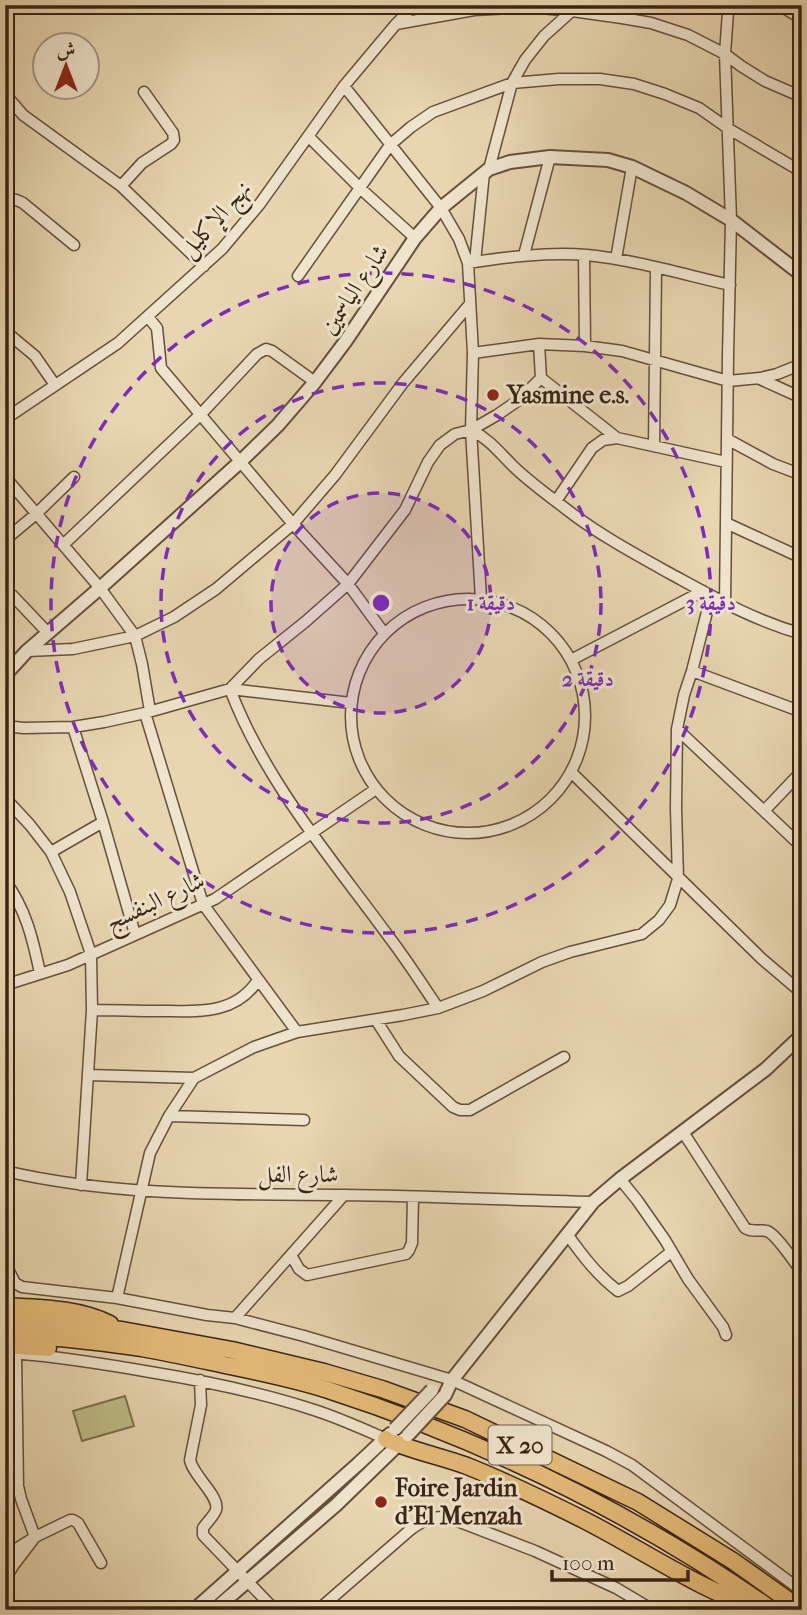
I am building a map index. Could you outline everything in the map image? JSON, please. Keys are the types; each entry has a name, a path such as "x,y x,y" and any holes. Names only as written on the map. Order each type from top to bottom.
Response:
{"highway":[{"path":"5,1296 35,1308"},
{"path":"5,1306 89,1315 122,1330"},
{"name":"X 20","path":"5,1319 122,1330 210,1345 324,1372 382,1389 465,1419 638,1502 733,1561 802,1610"},
{"name":"X 20","path":"5,1333 139,1348 326,1389 457,1437 567,1488 725,1576 772,1610"},
{"path":"9,1350 104,1353 203,1370 247,1370"},
{"path":"397,1437 412,1450 465,1466 507,1483 586,1521 709,1589 761,1610"}],"street":[{"name":"نهج الإكليل","path":"5,419 118,343 232,239 344,86 415,5"},
{"path":"725,605 731,220 725,54 730,5"},
{"path":"779,5 802,19"},
{"path":"481,599 471,430 471,263 487,171 512,83 525,60 544,36 575,8"},
{"path":"396,24 474,10 575,8 651,23 688,34 725,54 765,81 802,97"},
{"path":"298,276 390,145 433,112 512,83 600,79 634,84 666,93 699,108 802,172"},
{"path":"344,86 440,208 471,263"},
{"path":"121,186 142,163 174,140 173,133 144,92"},
{"path":"5,94 23,116 121,186 204,266"},
{"path":"309,137 360,189 415,238"},
{"path":"524,255 550,157"},
{"name":"شارع الياسمين","path":"5,675 27,651 278,425 345,342 415,238 440,208 487,171 510,162 550,157 608,160 632,167 686,193 731,220 802,275"},
{"path":"617,259 632,167"},
{"path":"5,201 14,199 23,203 74,245"},
{"path":"471,263 524,255 584,255 617,259 730,285"},
{"path":"584,255 585,346"},
{"path":"654,446 656,268"},
{"path":"27,651 73,649 135,636 174,617 216,589 293,524 335,475 403,383 470,304"},
{"path":"148,317 157,328 161,368 293,524 348,583 384,633"},
{"path":"5,331 35,355 55,385"},
{"path":"539,344 541,378 617,438"},
{"path":"473,353 539,344 585,346 622,351 728,381 760,378 802,364"},
{"path":"63,545 201,414 257,354 265,349 272,351 315,382"},
{"path":"230,689 259,659 348,583 405,510 440,444 455,434 471,430 519,400 541,378"},
{"path":"760,378 802,398"},
{"path":"471,430 493,444 513,466 581,521 611,541 725,605 802,635"},
{"path":"556,501 593,448 603,440 617,438 726,462"},
{"path":"727,439 773,464 802,475"},
{"path":"5,477 100,588 135,636 144,673 147,712 203,904 297,1032"},
{"path":"5,540 74,477"},
{"path":"726,523 802,558"},
{"path":"571,660 707,594"},
{"path":"88,1075 194,1078 254,1047 297,1032 438,1008 483,991 542,962 642,934 659,920 670,905 678,879 677,729 707,594"},
{"path":"12,595 48,633"},
{"path":"454,599 481,599 506,605 530,616 551,632 571,660 582,689 586,715 579,754 560,789 551,798 531,815 507,826 481,832 455,832 417,821 395,807 376,789 357,755 351,729 351,703 362,665 384,633 405,617 429,605 454,599"},
{"path":"692,671 802,712"},
{"path":"230,689 255,746 312,833 392,940 438,1008"},
{"path":"5,726 73,727 104,722 230,689 351,703"},
{"path":"73,727 135,934"},
{"path":"677,729 802,847"},
{"path":"764,811 802,771"},
{"path":"570,772 762,960 802,993"},
{"name":"شارع البنفسج","path":"5,985 68,965 215,899 376,789"},
{"path":"5,798 51,852 70,892 91,954 92,1010 81,1185"},
{"path":"51,852 103,822"},
{"path":"5,881 29,925 40,973"},
{"path":"92,1010 187,1011 220,1008 243,997 258,980"},
{"path":"376,1020 399,1056 453,1107 460,1110 470,1110 564,1057"},
{"path":"194,1610 237,1570 445,1395 452,1380 593,1202 765,1069 802,1035"},
{"path":"117,1298 150,1153 169,1116 194,1078"},
{"path":"169,1116 304,1119"},
{"path":"684,1132 745,1228 752,1232 771,1233 802,1272"},
{"name":"شارع الفل","path":"5,1171 81,1185 141,1191 593,1202"},
{"path":"620,1179 637,1200 726,1335"},
{"path":"234,1318 344,1195"},
{"path":"291,1255 299,1269 307,1275 406,1254 412,1243 413,1197"},
{"path":"567,1234 589,1264 618,1291 671,1252"},
{"path":"5,1263 15,1283 22,1287 117,1298 234,1318 452,1380 632,1465 802,1591"},
{"path":"35,1537 19,1486 9,1350 200,1380 313,1409 397,1437"},
{"path":"200,1380 201,1405 190,1460 191,1467 215,1498 217,1505 215,1513 206,1522 203,1535 275,1610"},
{"path":"214,1610 336,1505 397,1437 432,1390 452,1380"},
{"path":"318,1610 410,1530 429,1518 438,1516 447,1517 535,1551 616,1588 637,1606 653,1610"},
{"path":"5,1556 35,1537 73,1520 78,1523 101,1563"},
{"path":"5,1580 35,1537"}],"shaded area":[{"path":"125,1396 134,1426 82,1441 73,1411"}],"place":[{"name":"Yasmine e.s.","path":"493,395"},
{"name":"Foire Jardin d'El Menzah","path":"381,1502"}]}
